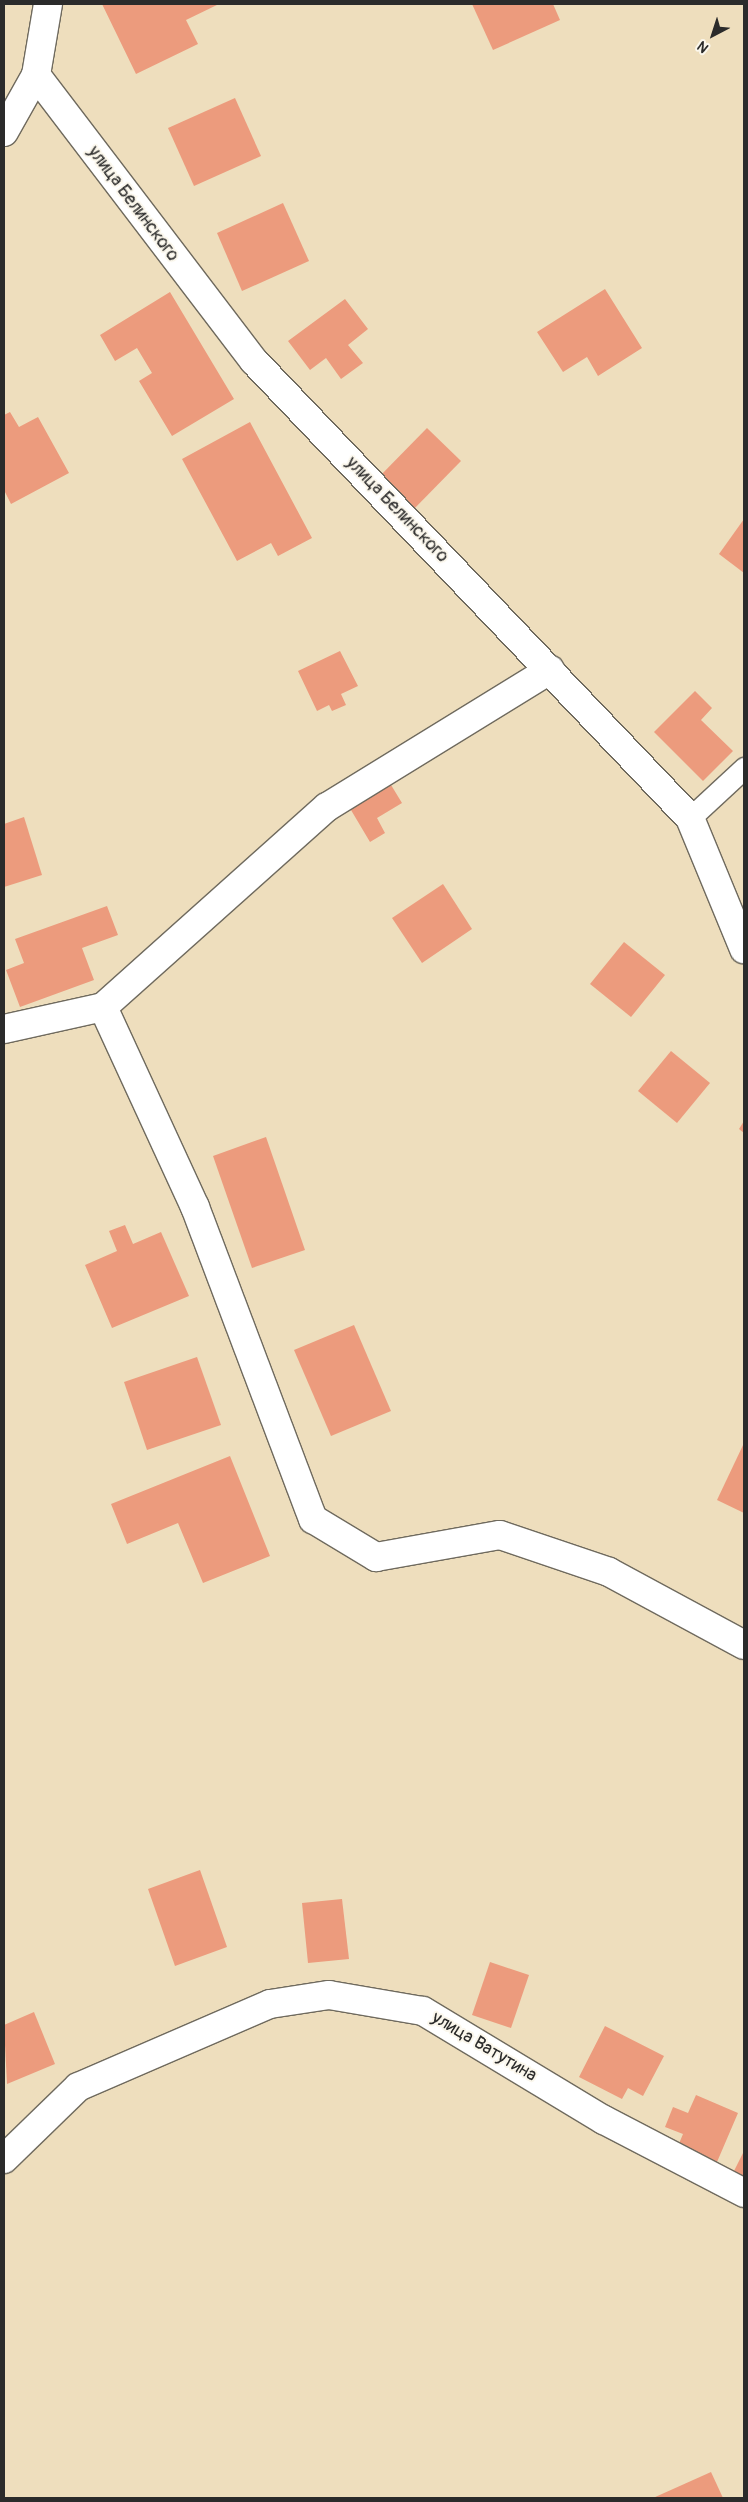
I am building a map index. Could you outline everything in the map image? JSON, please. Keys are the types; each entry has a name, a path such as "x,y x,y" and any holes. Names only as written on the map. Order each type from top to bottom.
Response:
{"street":[{"path":"4,132 36,75 48,4"},
{"name":"улица Белинского","path":"36,75 254,361 690,818 744,949"},
{"path":"4,1029 104,1007 327,806 550,670"},
{"path":"104,1007 195,1207 312,1520 376,1557 500,1535 609,1572 744,1645"},
{"name":"улица Ватутина","path":"4,2159 78,2087 270,2004 329,1995 424,2011 604,2120 744,2193"}],"lane":[{"path":"690,818 744,768"}],"building":[{"path":"102,4 219,4 186,20 198,44 136,74"},
{"path":"472,4 553,4 560,20 493,50"},
{"path":"235,98 261,156 194,186 168,128"},
{"path":"283,203 309,261 242,291 217,233"},
{"path":"605,289 642,348 598,376 587,357 563,372 537,332"},
{"path":"170,292 234,399 172,436 139,381 152,373 137,348 115,361 100,335"},
{"path":"345,299 368,329 348,345 363,363 341,379 326,358 310,370 288,341"},
{"path":"10,412 19,427 38,417 69,473 11,504 4,490 4,415"},
{"path":"250,422 312,538 278,556 271,543 237,561 182,459"},
{"path":"427,428 461,461 411,512 377,479"},
{"path":"744,519 744,573 719,554"},
{"path":"340,651 358,686 341,694 346,705 332,711 329,705 317,711 298,671"},
{"path":"695,691 712,708 701,720 733,751 703,781 654,732"},
{"path":"388,780 402,803 377,818 385,833 370,842 348,805"},
{"path":"24,817 42,875 4,887 4,824"},
{"path":"443,884 472,929 422,963 392,918"},
{"path":"107,906 118,935 82,948 94,980 20,1007 6,970 24,963 15,939"},
{"path":"624,942 665,975 631,1017 590,984"},
{"path":"671,1051 710,1083 677,1123 638,1091"},
{"path":"744,1121 744,1133 739,1129"},
{"path":"266,1137 305,1250 252,1268 213,1156"},
{"path":"125,1225 133,1244 161,1232 189,1296 112,1328 85,1265 117,1251 109,1231"},
{"path":"354,1325 391,1411 331,1436 294,1350"},
{"path":"197,1357 221,1425 147,1450 124,1382"},
{"path":"744,1443 744,1513 717,1500"},
{"path":"230,1456 270,1556 203,1583 178,1523 127,1544 111,1504"},
{"path":"200,1870 227,1947 175,1966 148,1889"},
{"path":"342,1899 349,1959 308,1963 302,1903"},
{"path":"490,1962 529,1975 511,2028 472,2015"},
{"path":"34,2012 55,2064 7,2084 4,2025"},
{"path":"605,2026 664,2056 643,2096 628,2088 622,2099 579,2077"},
{"path":"696,2095 738,2113 717,2162 678,2146 683,2134 665,2127 673,2107 688,2113"},
{"path":"744,2151 744,2176 734,2171"},
{"path":"711,2472 723,2498 653,2498"}]}
